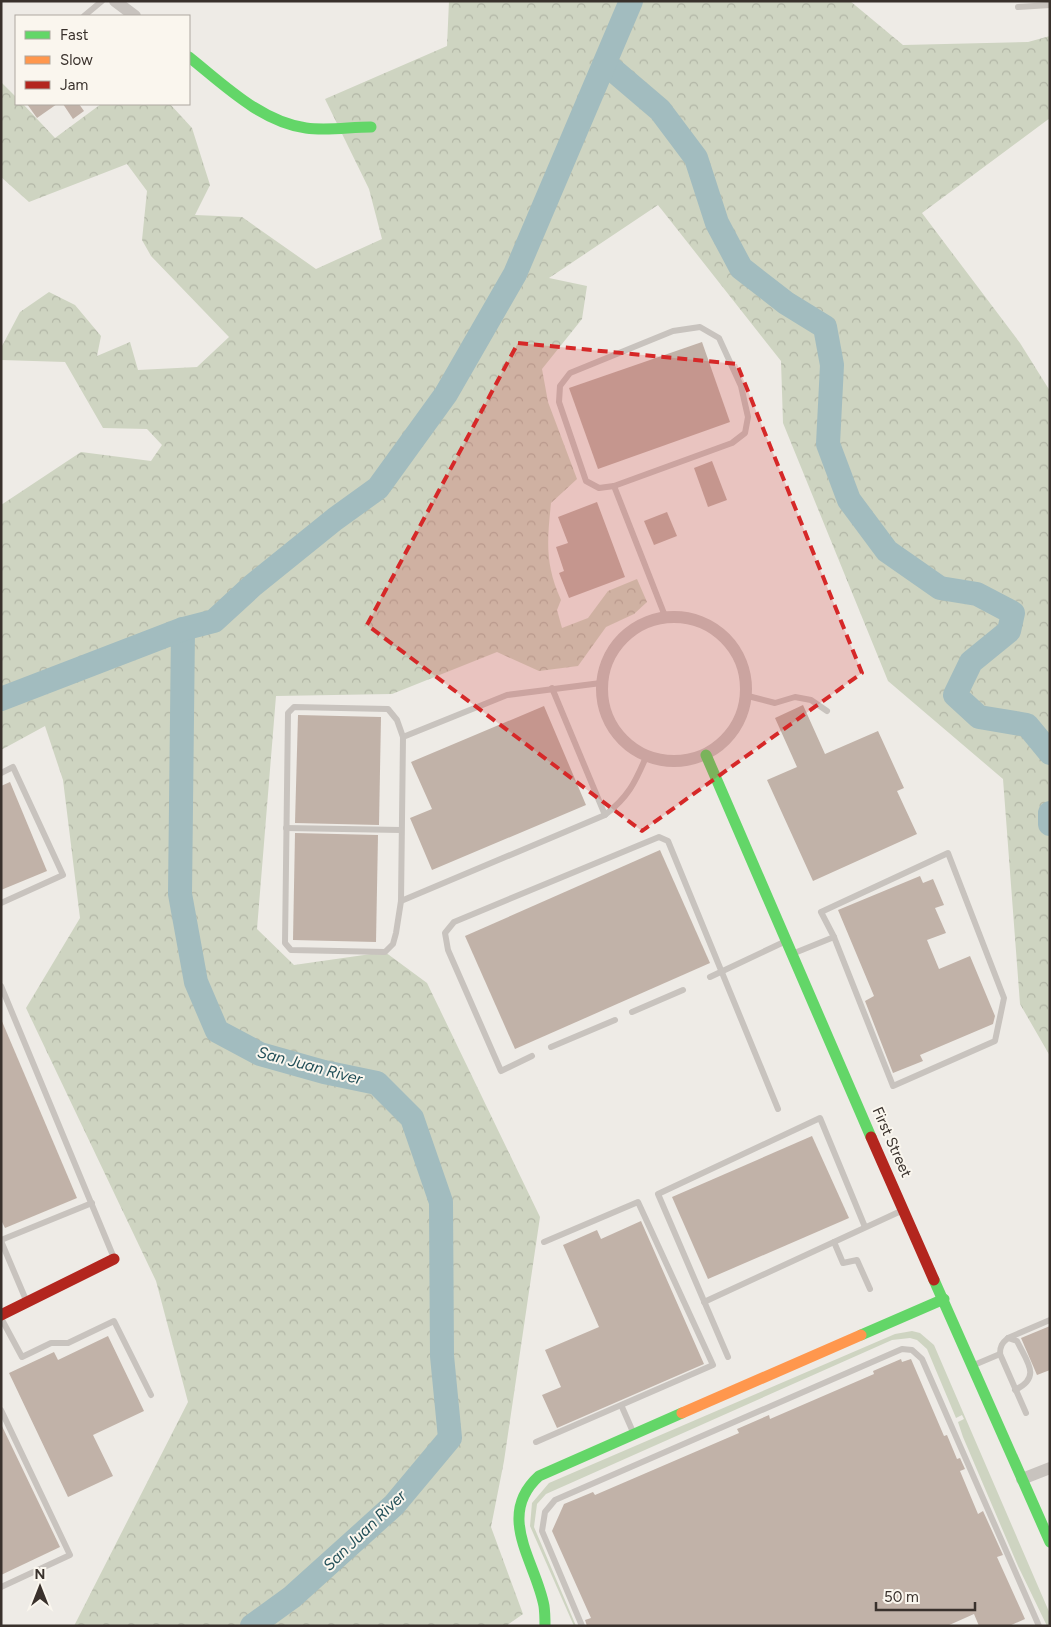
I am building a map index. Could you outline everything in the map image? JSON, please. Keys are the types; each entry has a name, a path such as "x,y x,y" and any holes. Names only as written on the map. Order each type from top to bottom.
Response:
{"street":[{"path":"115,1 134,15"},
{"path":"190,58 264,112 284,124 305,128 371,126"},
{"path":"665,616 691,618 715,628 734,646 745,670 748,696 734,731 706,755 676,762 646,756 621,739 604,713 601,683 611,651 622,639 634,628 665,616"},
{"name":"First Street","path":"706,755 785,942 1050,1542"},
{"path":"1,1316 26,1301 114,1259"},
{"path":"545,1626 544,1606 519,1527 519,1510 524,1492 539,1476 633,1433 944,1299"},
{"path":"1022,1480 1050,1468"}],"lane":[{"path":"85,15 102,1"},
{"path":"1018,7 1050,5"},
{"path":"700,328 719,338 741,386 748,417 744,433 732,443 614,486 599,488 586,481 559,402 560,386 570,373 673,331 700,328"},
{"path":"614,486 665,616"},
{"path":"403,738 507,695 601,683"},
{"path":"552,688 605,815"},
{"path":"748,696 775,702 795,697 811,700 827,711"},
{"path":"294,707 388,709 397,720 403,738 401,901 394,938 385,952 291,950 285,944 288,713 294,707"},
{"path":"401,901 605,815 621,803 634,785 646,756"},
{"path":"1,773 13,768 63,875 1,903"},
{"path":"286,828 401,830"},
{"path":"532,1056 501,1071 448,950 445,932 454,922 659,836 668,841 778,1109"},
{"path":"948,853 1004,998 995,1041 893,1086 834,937 821,912 948,853"},
{"path":"791,955 834,937"},
{"path":"710,977 785,942"},
{"path":"1,986 5,1002 92,1203 114,1259"},
{"path":"632,1012 683,990"},
{"path":"551,1047 615,1020"},
{"path":"728,1357 658,1194 820,1118 865,1227"},
{"path":"536,1442 622,1407 713,1365 638,1202 544,1242"},
{"path":"26,1301 1,1241 92,1203"},
{"path":"704,1302 904,1209"},
{"path":"834,1242 843,1263 857,1260 870,1289"},
{"path":"1,1316 22,1358 51,1344 68,1343 114,1321 151,1395"},
{"path":"1026,1413 1000,1354 1002,1343 1008,1338 1050,1320"},
{"path":"1008,1338 1018,1341 1031,1372 1031,1379 1026,1385 1015,1390"},
{"path":"582,1626 542,1531 545,1512 555,1500 893,1351 907,1349 916,1352 922,1359 1039,1626"},
{"path":"973,1365 1000,1354"},
{"path":"622,1407 633,1433"},
{"path":"1,1410 70,1555 1,1587"}],"highlighted area":[{"path":"518,343 737,364 862,673 642,831 367,625"}],"green space":[{"path":"449,1 850,1 903,45 1028,42 1050,36 1050,118 922,213 1020,343 1050,391 1050,1056 1020,1004 1003,779 888,681 783,423 781,361 658,205 549,278 587,286 582,319 542,369 548,402 577,479 551,503 549,553 552,575 561,600 557,610 562,628 588,618 608,591 637,579 647,602 634,614 606,627 578,666 539,671 497,652 392,694 276,696 257,929 294,965 385,952 427,983 540,1217 504,1461 491,1527 523,1614 506,1626 74,1626 188,1402 156,1281 26,1008 80,918 63,780 45,726 1,750 1,505 81,452 151,461 162,445 147,429 103,428 65,362 1,360 1,348 20,312 49,292 75,305 101,336 97,356 130,342 138,370 197,367 229,337 151,256 142,240 147,191 127,164 29,202 1,177 1,82 15,96 15,105 24,105 55,138 100,105 171,105 192,128 210,185 195,215 242,217 316,269 382,239 369,189 325,99 447,46"},
{"path":"912,1331 920,1333 934,1345 1050,1614 1050,1626 1047,1626 1018,1566 963,1437 958,1422 964,1419 962,1415 956,1418 927,1349 917,1340 910,1338 892,1340 546,1494 537,1504 534,1527 576,1626 574,1626 530,1526 532,1503 549,1483 895,1334"}],"building":[{"path":"28,105 56,105 37,118"},
{"path":"64,105 80,105 84,111 73,119"},
{"path":"702,342 730,422 598,469 569,388"},
{"path":"712,461 727,500 708,507 694,468"},
{"path":"597,502 625,577 569,598 559,573 564,571 556,547 568,543 558,517"},
{"path":"667,512 677,536 654,545 644,521"},
{"path":"803,705 825,754 878,731 904,788 897,791 917,834 813,881 767,780 797,767 775,718"},
{"path":"544,706 586,805 432,870 410,818 432,809 411,762"},
{"path":"298,715 381,717 379,825 295,823"},
{"path":"10,782 47,871 1,890 1,786"},
{"path":"295,833 378,835 376,942 293,940"},
{"path":"660,850 710,963 515,1049 465,936"},
{"path":"920,876 923,883 933,879 944,905 935,908 946,933 927,940 939,969 970,956 995,1016 993,1024 920,1055 923,1061 893,1073 865,1001 874,996 838,910"},
{"path":"1,1019 77,1198 5,1228 1,1220"},
{"path":"812,1136 849,1218 708,1279 672,1197"},
{"path":"641,1221 704,1364 557,1428 542,1395 561,1387 545,1350 599,1327 563,1245 597,1230 601,1239"},
{"path":"1050,1326 1050,1370 1037,1375 1021,1338"},
{"path":"108,1336 144,1411 93,1435 113,1476 68,1497 9,1373 54,1352 58,1360"},
{"path":"901,1359 902,1362 911,1359 944,1436 947,1435 957,1459 960,1458 965,1469 960,1471 978,1514 983,1511 1003,1555 997,1557 1025,1619 1009,1626 979,1626 974,1614 947,1626 587,1626 585,1620 591,1618 552,1531 564,1504 593,1492 595,1495 739,1433 737,1429 769,1415 770,1419 874,1374 873,1371"},
{"path":"1,1424 60,1547 1,1575"}],"waterway":[{"path":"1,699 183,629 214,621 252,586 335,519 378,488 446,394 515,274 631,1"},
{"path":"606,64 660,110 696,158 717,223 741,268 786,303 825,327 832,365 828,444 849,500 887,551 940,588 977,594 1013,613 1009,631 971,662 955,695 979,717 1027,725 1050,753"},
{"name":"San Juan River","path":"183,629 180,894 196,982 217,1031 260,1054 324,1072 377,1083 412,1118 441,1202 442,1356 450,1438 394,1505 292,1597 252,1626"},
{"path":"1050,813 1050,824"}],"traffic: fast":[{"path":"190,58 243,100 258,110 289,124 322,129 371,127"},
{"path":"706,755 871,1137"},
{"path":"934,1280 1050,1542"},
{"path":"861,1335 944,1299"},
{"path":"545,1626 544,1606 540,1589 527,1556 519,1523 520,1507 526,1491 539,1476 682,1413"}],"traffic: slow":[{"path":"682,1413 861,1335"}],"traffic: jam":[{"path":"871,1137 934,1280"},
{"path":"1,1315 114,1259"}]}
